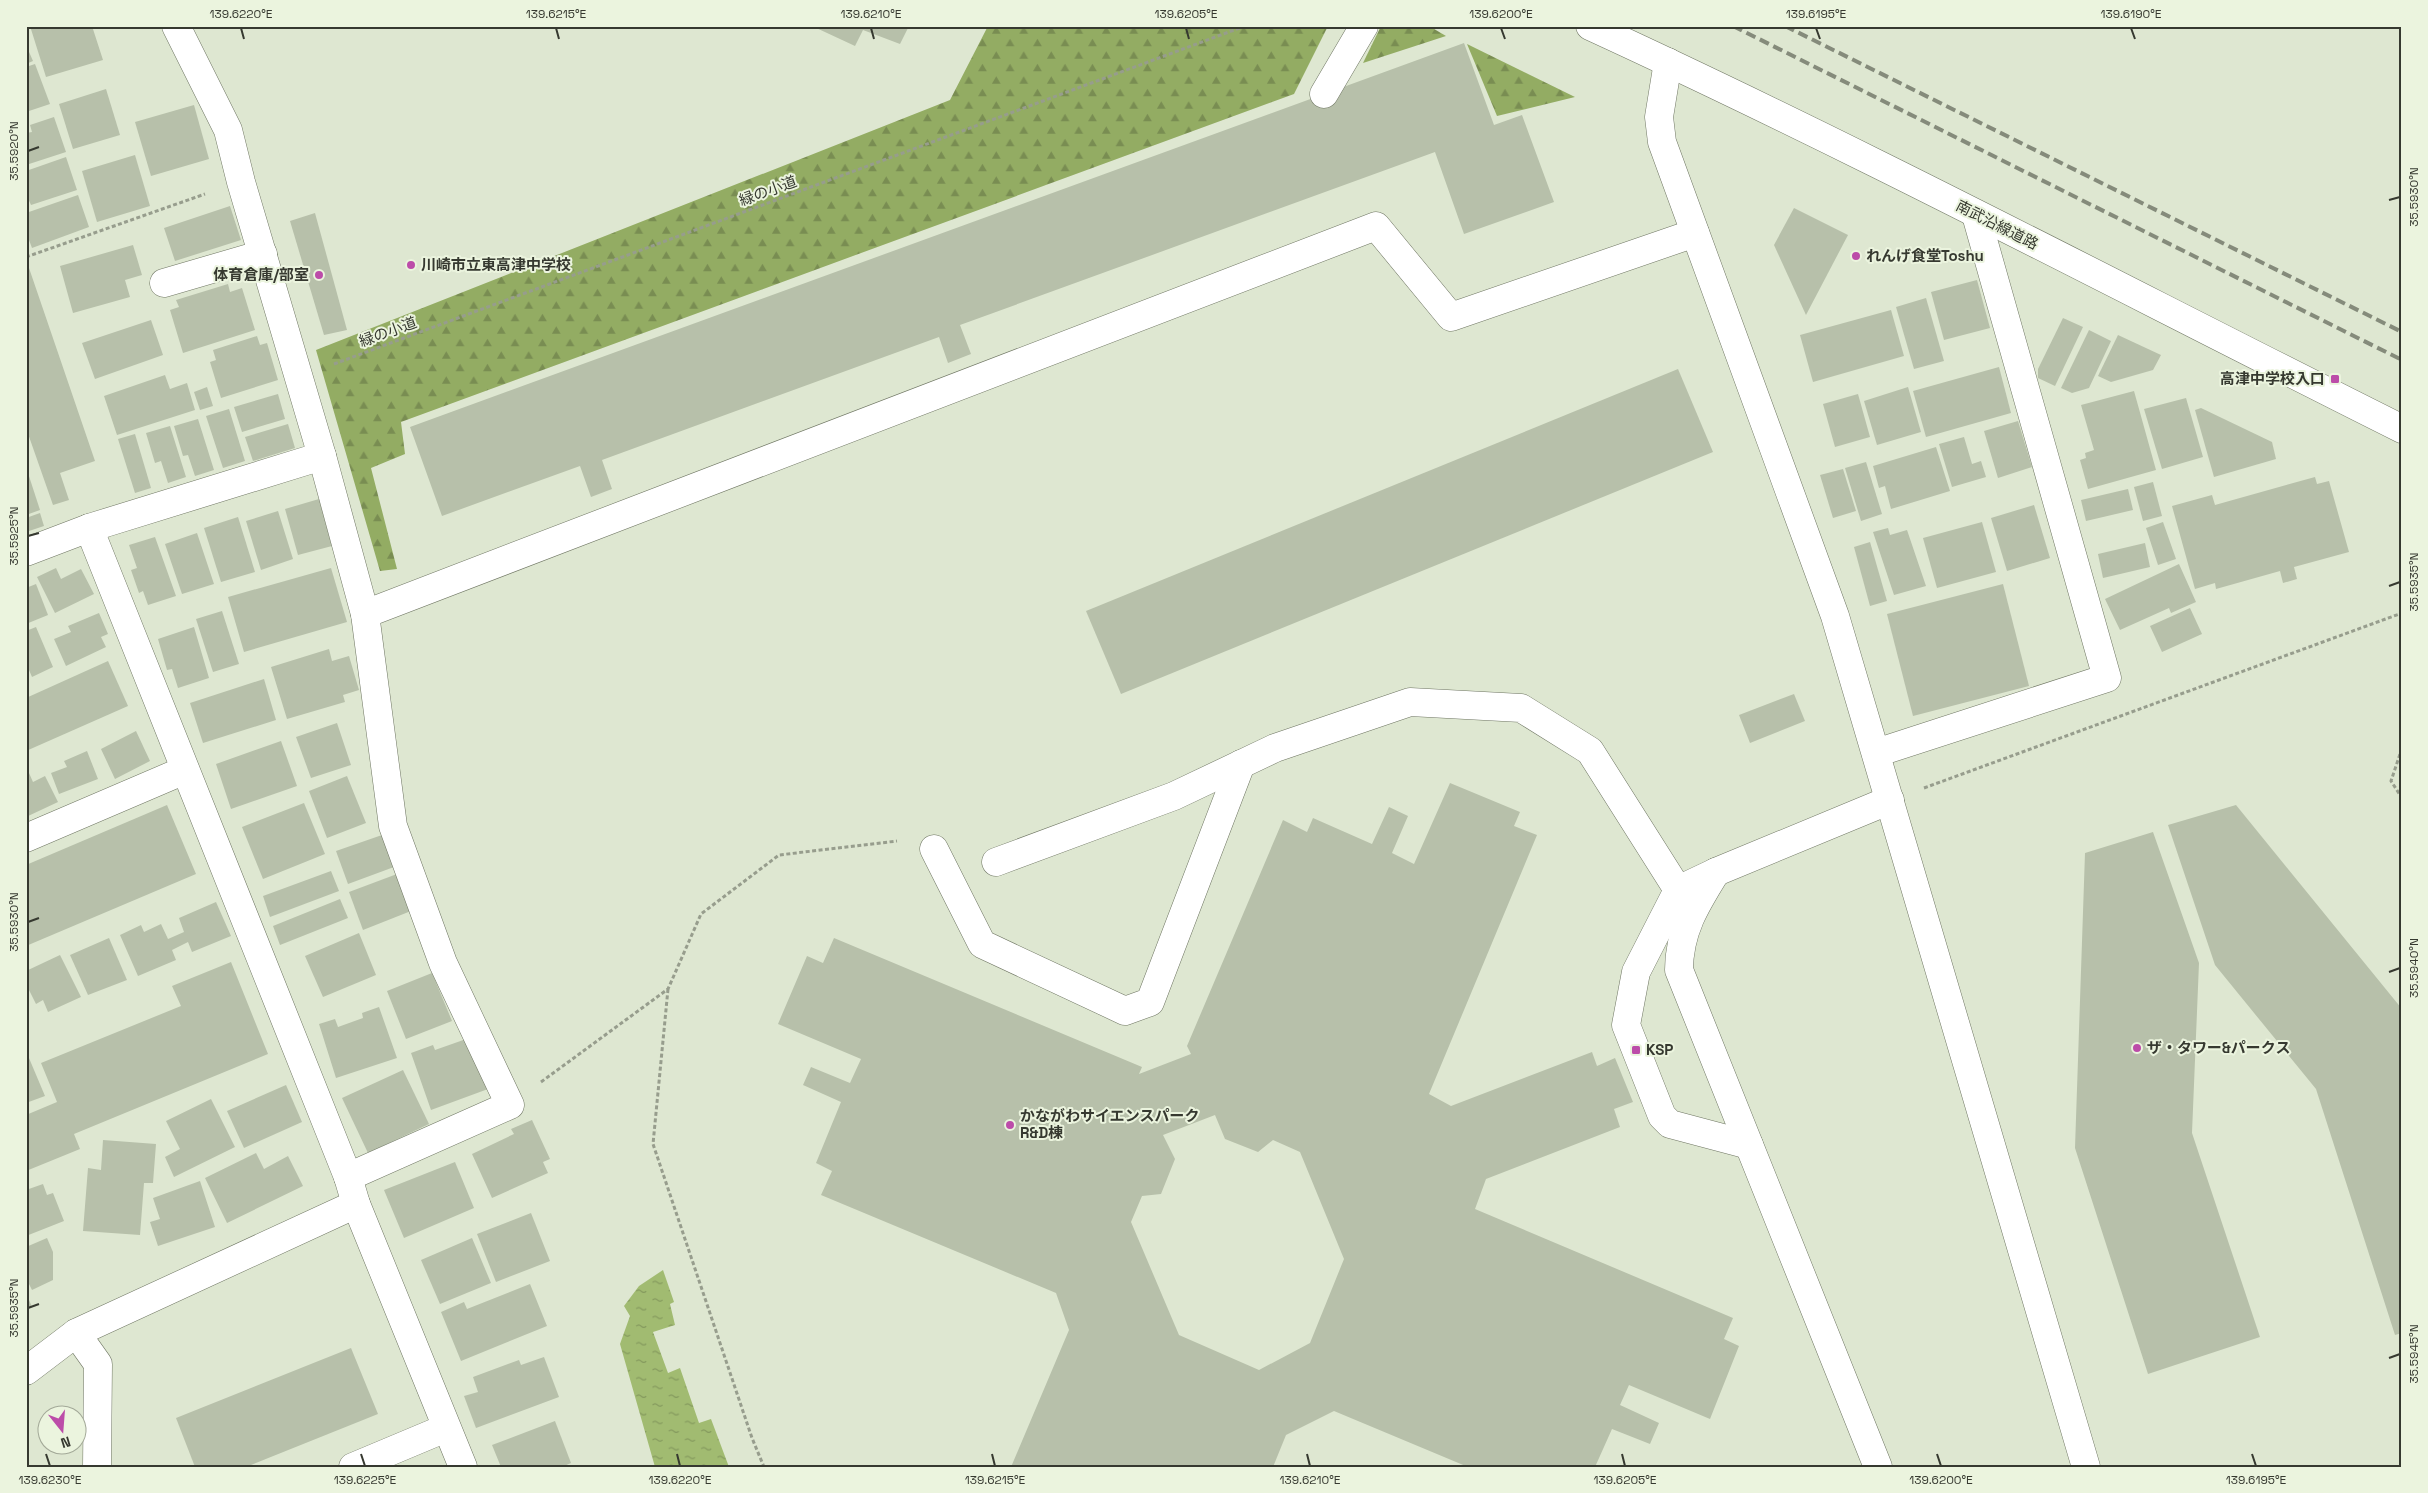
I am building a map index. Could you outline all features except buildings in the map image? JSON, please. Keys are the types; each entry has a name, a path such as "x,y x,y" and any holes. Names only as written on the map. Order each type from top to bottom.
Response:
{"street":[{"path":"176,26 228,130 241,182 322,456 365,614 394,826 444,963 510,1105 348,1177"},
{"path":"1324,94 1364,26"},
{"name":"南武沿線道路","path":"1590,26 1668,62 1976,214 2402,429"},
{"path":"1668,62 1659,117 1662,142 1835,616 2086,1467"},
{"path":"1876,753 2107,678 1976,214"},
{"path":"365,614 1376,226 1451,316 1695,233"},
{"path":"164,283 262,254"},
{"path":"26,552 89,528 322,456"},
{"path":"89,528 348,1177 356,1204 463,1467"},
{"path":"996,862 1174,796 1275,748 1410,702 1521,708 1590,751 1678,890"},
{"path":"934,849 982,944 1125,1011 1150,1002 1242,764"},
{"path":"26,838 185,770"},
{"path":"1749,1145 1670,1124 1662,1116 1626,1024 1636,972 1678,890 1716,872 1890,800"},
{"path":"1716,872 1686,925 1679,949 1679,970 1878,1467"},
{"path":"26,1371 76,1333 356,1204"},
{"path":"76,1333 98,1364 97,1467"},
{"path":"353,1467 446,1428"}],"path":[{"name":"緑の小道","path":"298,377 1244,26"},
{"path":"26,257 241,182"},
{"path":"1890,800 2402,613"},
{"path":"2402,748 2390,781 2402,798"},
{"path":"764,1467 752,1438 653,1144 668,989 701,914 779,855 892,840 934,849"},
{"path":"510,1105 668,989"}],"green space":[{"path":"988,26 1328,26 1294,94 401,422 405,454 371,468 397,569 380,571 316,350 950,100"},
{"path":"1381,26 1429,26 1446,36 1363,63"},
{"path":"1467,44 1575,97 1497,116"}],"water":[{"path":"663,1270 674,1302 670,1304 675,1325 653,1332 668,1373 680,1368 699,1423 711,1419 729,1467 655,1467 620,1344 630,1316 624,1306 639,1286"}],"railway":[{"path":"1733,26 2402,360"},
{"path":"1785,26 2402,332"}],"place":[{"name":"れんげ食堂Toshu","path":"1856,256"},
{"name":"川崎市立東高津中学校","path":"411,265"},
{"name":"体育倉庫/部室","path":"319,275"},
{"name":"高津中学校入口","path":"2335,379"},
{"name":"ザ・タワー&パークス","path":"2137,1048"},
{"name":"KSP","path":"1636,1050"},
{"name":"かながわサイエンスパーク R&D棟","path":"1010,1125"}]}
